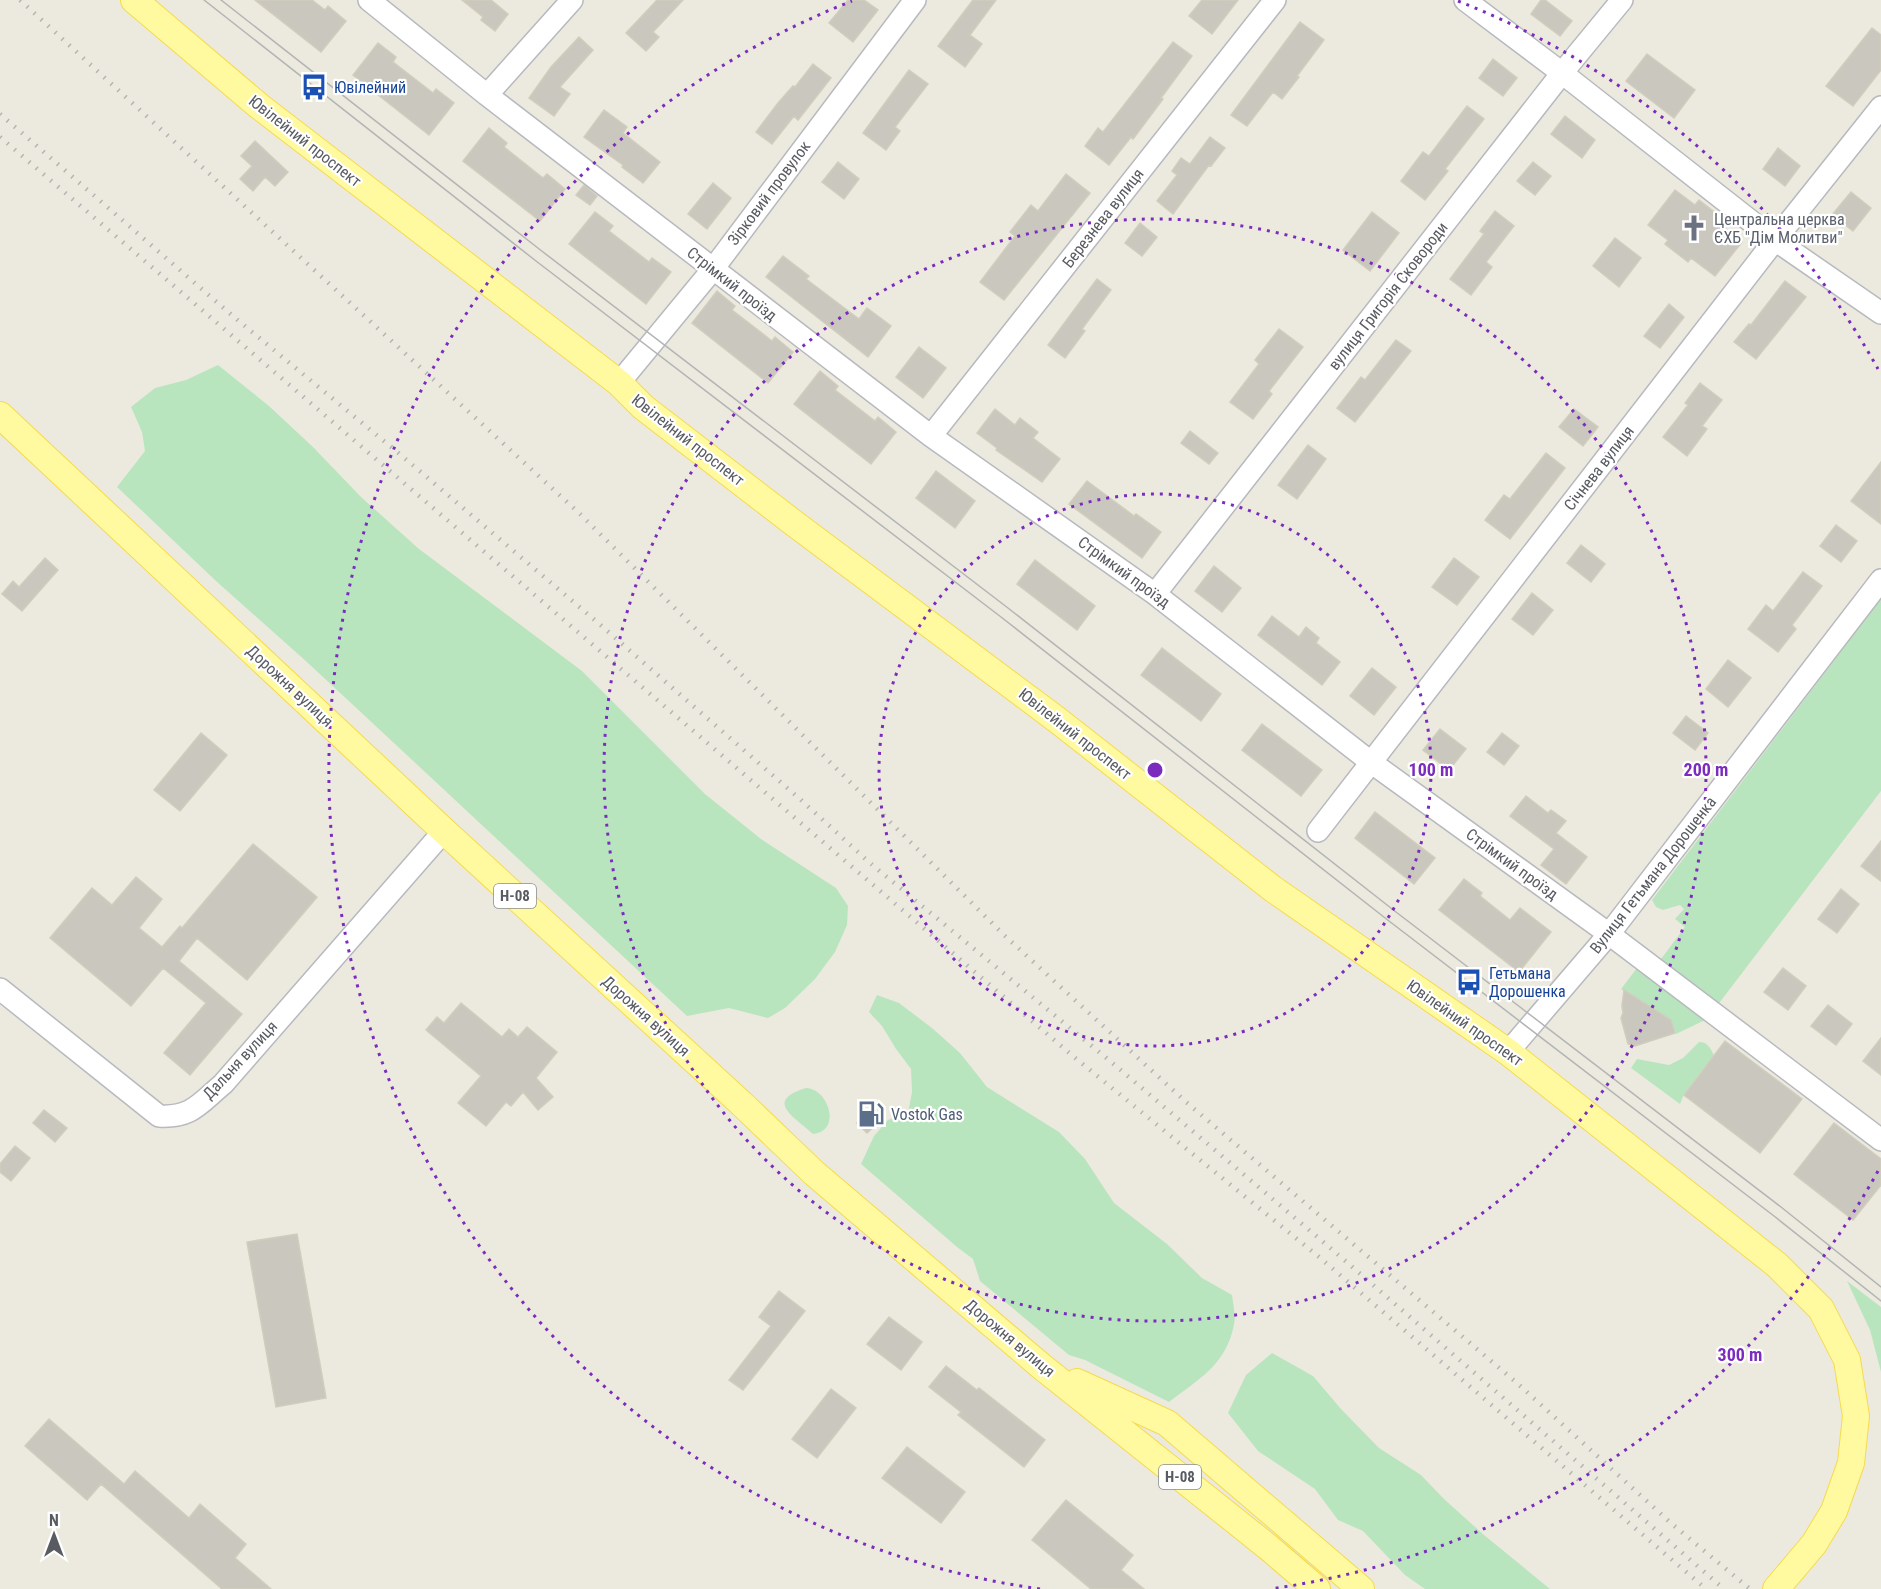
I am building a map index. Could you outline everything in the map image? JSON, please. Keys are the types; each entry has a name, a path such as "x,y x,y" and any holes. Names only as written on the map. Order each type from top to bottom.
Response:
{"main road":[{"name":"Ювілейний проспект","path":"134,0 259,106 620,383 653,414 804,531 1056,719 1273,889 1508,1052 1777,1265 1821,1309 1847,1360 1856,1416 1851,1463 1834,1511 1814,1544 1776,1589"},
{"name":"Дорожня вулиця","path":"0,414 444,831 814,1173 1041,1366 1268,1547 1317,1589"},
{"path":"1041,1366 1167,1423 1361,1589"}],"street":[{"name":"Стрімкий проїзд","path":"369,0 487,95 931,436 1155,594 1372,763 1609,934 1881,1140"},
{"path":"487,95 572,0"},
{"name":"Зірковий провулок","path":"620,383 712,268 915,0"},
{"name":"Березнева вулиця","path":"931,436 1275,0"},
{"path":"1465,0 1775,240 1881,313"},
{"name":"вулиця Григорія Сковороди","path":"1155,594 1562,73 1622,0"},
{"name":"Січнева вулиця","path":"1318,831 1881,106"},
{"name":"Вулиця Гетьмана Дорошенка","path":"1508,1052 1609,934 1881,580"},
{"name":"Дальня вулиця","path":"0,989 159,1116 174,1117 189,1113 223,1084 444,831"}],"green space":[{"path":"218,365 269,406 361,497 419,549 582,671 705,794 761,839 836,888 848,906 847,925 835,952 815,979 785,1008 768,1018 729,1008 687,1016 117,487 145,451 142,432 131,407 155,388 186,380"},
{"path":"1881,599 1881,791 1710,1015 1703,1021 1676,1034 1671,1020 1621,989 1650,951 1661,959 1685,927 1675,919 1684,909 1680,905 1663,910 1656,907 1652,900"},
{"path":"877,995 899,1003 932,1028 960,1053 987,1087 1059,1132 1085,1159 1114,1203 1167,1244 1202,1278 1232,1295 1235,1317 1230,1338 1218,1360 1201,1378 1169,1402 1085,1360 1069,1355 980,1281 973,1259 861,1164 874,1136 888,1120 908,1113 912,1092 911,1069 882,1026 869,1012"},
{"path":"1699,1042 1707,1044 1714,1055 1684,1094 1680,1104 1631,1068 1637,1059 1669,1065 1683,1058"},
{"path":"806,1088 821,1095 829,1110 830,1118 827,1126 822,1131 813,1134 791,1115 784,1104 793,1093"},
{"path":"1847,1281 1881,1307 1881,1372 1870,1330"},
{"path":"1272,1353 1313,1376 1379,1448 1421,1475 1484,1535 1550,1589 1425,1589 1405,1575 1363,1531 1338,1520 1315,1489 1258,1451 1228,1413 1246,1375"}],"building":[{"path":"255,0 312,0 325,10 328,6 346,21 321,52"},
{"path":"462,0 491,0 508,14 495,31 481,20 483,17"},
{"path":"657,0 683,0 653,32 659,37 646,51 626,33"},
{"path":"848,0 864,0 878,10 853,42 829,23"},
{"path":"973,0 996,0 970,35 982,44 965,67 938,46"},
{"path":"1202,0 1238,0 1212,34 1189,16"},
{"path":"1541,0 1545,0 1572,21 1560,36 1531,14"},
{"path":"1300,22 1324,40 1282,99 1273,92 1247,126 1231,115"},
{"path":"1872,28 1881,35 1881,70 1853,106 1826,86"},
{"path":"579,37 593,50 560,87 570,94 554,116 529,98 551,67"},
{"path":"1173,42 1192,56 1133,139 1131,137 1109,165 1085,146 1098,128 1103,132"},
{"path":"378,43 396,57 393,62 433,93 436,89 454,103 429,135 353,75"},
{"path":"1647,54 1695,90 1674,118 1626,81"},
{"path":"1493,59 1517,78 1503,96 1479,78"},
{"path":"813,64 831,78 798,120 794,116 772,144 756,132"},
{"path":"909,70 928,84 895,127 900,131 886,150 863,133"},
{"path":"1467,106 1484,119 1445,169 1448,171 1425,200 1401,181 1423,152 1429,156"},
{"path":"604,110 627,127 623,133 660,162 643,183 622,167 623,165 584,137"},
{"path":"1565,116 1595,140 1582,158 1551,134"},
{"path":"489,128 507,143 504,147 543,178 547,174 565,189 540,221 463,161"},
{"path":"1210,137 1225,148 1211,166 1209,165 1173,214 1157,201 1177,175 1172,171 1181,158 1190,164"},
{"path":"255,141 288,172 275,186 265,177 253,191 240,179 252,166 241,156"},
{"path":"1778,148 1800,166 1785,186 1763,169"},
{"path":"838,162 859,179 844,199 822,182"},
{"path":"1533,162 1551,176 1535,195 1517,181"},
{"path":"1066,174 1090,193 1004,300 980,282 1015,236 1010,232 1031,205 1038,211"},
{"path":"713,183 731,198 707,229 688,214"},
{"path":"584,185 597,196 590,205 576,195"},
{"path":"1675,190 1695,205 1699,200 1722,218 1719,223 1742,242 1715,276 1691,258 1688,262 1665,244 1668,240 1648,225"},
{"path":"1851,192 1871,208 1853,231 1832,215"},
{"path":"1495,211 1514,226 1486,262 1492,267 1471,295 1450,279 1484,234 1480,231"},
{"path":"595,212 613,226 609,231 649,262 652,258 671,272 646,304 569,244"},
{"path":"1372,212 1399,233 1370,271 1343,250"},
{"path":"1140,223 1157,237 1142,256 1125,243"},
{"path":"1615,238 1641,258 1619,287 1593,266"},
{"path":"783,256 809,276 806,279 859,319 867,308 891,326 868,357 766,277"},
{"path":"1097,279 1111,290 1082,329 1085,331 1065,358 1048,345"},
{"path":"1785,281 1806,297 1756,359 1734,342 1749,324 1751,325"},
{"path":"717,291 735,306 732,310 772,341 775,337 793,352 768,383 692,323"},
{"path":"1669,304 1684,317 1660,348 1644,336"},
{"path":"1279,329 1303,347 1269,391 1272,394 1253,419 1230,402 1259,364 1255,360"},
{"path":"1396,340 1411,351 1355,422 1337,408 1361,377 1365,380"},
{"path":"919,347 946,368 923,398 896,377"},
{"path":"820,371 838,386 835,390 875,421 878,417 896,432 871,464 794,404"},
{"path":"1700,383 1722,400 1702,426 1707,429 1687,456 1663,437 1688,405 1685,403"},
{"path":"995,409 1015,425 1020,418 1038,432 1033,438 1060,459 1042,482 996,450 997,448 977,433"},
{"path":"1574,409 1598,427 1583,446 1559,427"},
{"path":"1190,431 1218,453 1209,464 1181,443"},
{"path":"1308,445 1326,459 1297,499 1278,485"},
{"path":"1546,453 1565,468 1510,539 1485,520 1504,495 1510,499"},
{"path":"1881,462 1881,524 1851,501"},
{"path":"936,471 975,501 955,528 916,498"},
{"path":"1087,481 1134,516 1136,514 1161,532 1142,558 1069,504"},
{"path":"1836,525 1857,541 1841,562 1820,546"},
{"path":"1581,545 1605,564 1591,582 1567,563"},
{"path":"45,558 58,570 22,611 2,594 13,581 19,587"},
{"path":"1454,558 1479,577 1457,605 1432,587"},
{"path":"1035,560 1095,606 1077,630 1017,584"},
{"path":"1214,566 1241,588 1222,612 1195,591"},
{"path":"1803,572 1822,586 1792,625 1796,629 1778,652 1748,629 1766,605 1773,611"},
{"path":"1532,593 1553,610 1533,635 1512,619"},
{"path":"1272,616 1299,637 1306,627 1319,638 1316,643 1340,662 1322,685 1258,635"},
{"path":"1162,648 1221,694 1201,721 1141,675"},
{"path":"1728,660 1751,678 1728,707 1706,689"},
{"path":"1372,668 1396,687 1374,715 1350,696"},
{"path":"1686,716 1708,733 1695,750 1673,733"},
{"path":"1262,724 1322,770 1301,796 1242,750"},
{"path":"1440,729 1466,749 1449,770 1423,750"},
{"path":"201,733 227,755 180,811 154,790"},
{"path":"1502,733 1519,746 1504,765 1487,752"},
{"path":"1526,796 1548,813 1551,810 1566,821 1556,833 1587,857 1566,884 1541,865 1554,849 1510,816"},
{"path":"1375,812 1435,858 1414,884 1355,838"},
{"path":"1881,841 1881,881 1861,866"},
{"path":"253,844 317,897 247,980 197,938 179,961 242,1014 190,1075 164,1053 206,1003 163,968 131,1006 50,938 92,888 112,905 136,877 162,899 139,928 162,947 180,926 182,928"},
{"path":"1464,879 1482,893 1480,896 1510,920 1520,908 1551,932 1519,972 1439,910"},
{"path":"1841,889 1859,904 1837,933 1818,919"},
{"path":"1783,968 1806,986 1788,1010 1764,992"},
{"path":"1624,990 1671,1020 1675,1033 1635,1046 1628,1044 1621,1018"},
{"path":"461,1003 502,1037 509,1029 518,1037 527,1027 557,1052 536,1078 553,1097 538,1110 523,1092 511,1106 506,1102 486,1126 458,1103 481,1076 426,1030 437,1017 444,1023"},
{"path":"1828,1005 1852,1024 1836,1045 1811,1026"},
{"path":"1881,1038 1881,1075 1863,1061"},
{"path":"1725,1041 1802,1099 1760,1153 1684,1095"},
{"path":"870,1109 881,1120 867,1133 857,1123"},
{"path":"44,1110 67,1128 55,1142 33,1123"},
{"path":"1834,1123 1881,1159 1881,1185 1853,1220 1794,1174"},
{"path":"15,1146 30,1158 11,1181 0,1172 0,1164"},
{"path":"297,1234 326,1398 276,1407 247,1242"},
{"path":"779,1291 805,1311 743,1390 729,1380 771,1326 759,1317"},
{"path":"889,1317 922,1342 901,1370 867,1344"},
{"path":"946,1366 977,1390 979,1388 1045,1440 1024,1467 958,1415 961,1412 929,1387"},
{"path":"831,1389 856,1408 817,1458 792,1439"},
{"path":"49,1419 124,1484 135,1471 189,1518 200,1504 246,1544 235,1558 271,1589 222,1589 101,1484 87,1500 25,1446"},
{"path":"907,1447 965,1492 941,1523 882,1478"},
{"path":"1066,1500 1133,1555 1121,1570 1144,1589 1091,1589 1032,1540"}],"tram line":[{"path":"204,0 536,261 1001,617 1389,921 1774,1216 1881,1301"},
{"path":"221,0 543,252 1008,608 1396,912 1781,1207 1881,1287"}],"railway":[{"path":"20,0 579,513 1004,935 1186,1102 1517,1383 1672,1524 1750,1589"},
{"path":"0,114 234,317 597,622 870,863 1110,1061 1328,1246 1724,1589"},
{"path":"0,137 1074,1057 1319,1257 1706,1589"}],"place":[{"name":"Ювілейний","path":"314,87"},
{"name":"Центральна церква ЄХБ \"Дім Молитви\"","path":"1694,228"},
{"name":"Гетьмана Дорошенка","path":"1469,982"},
{"name":"Vostok Gas","path":"871,1114"}]}
